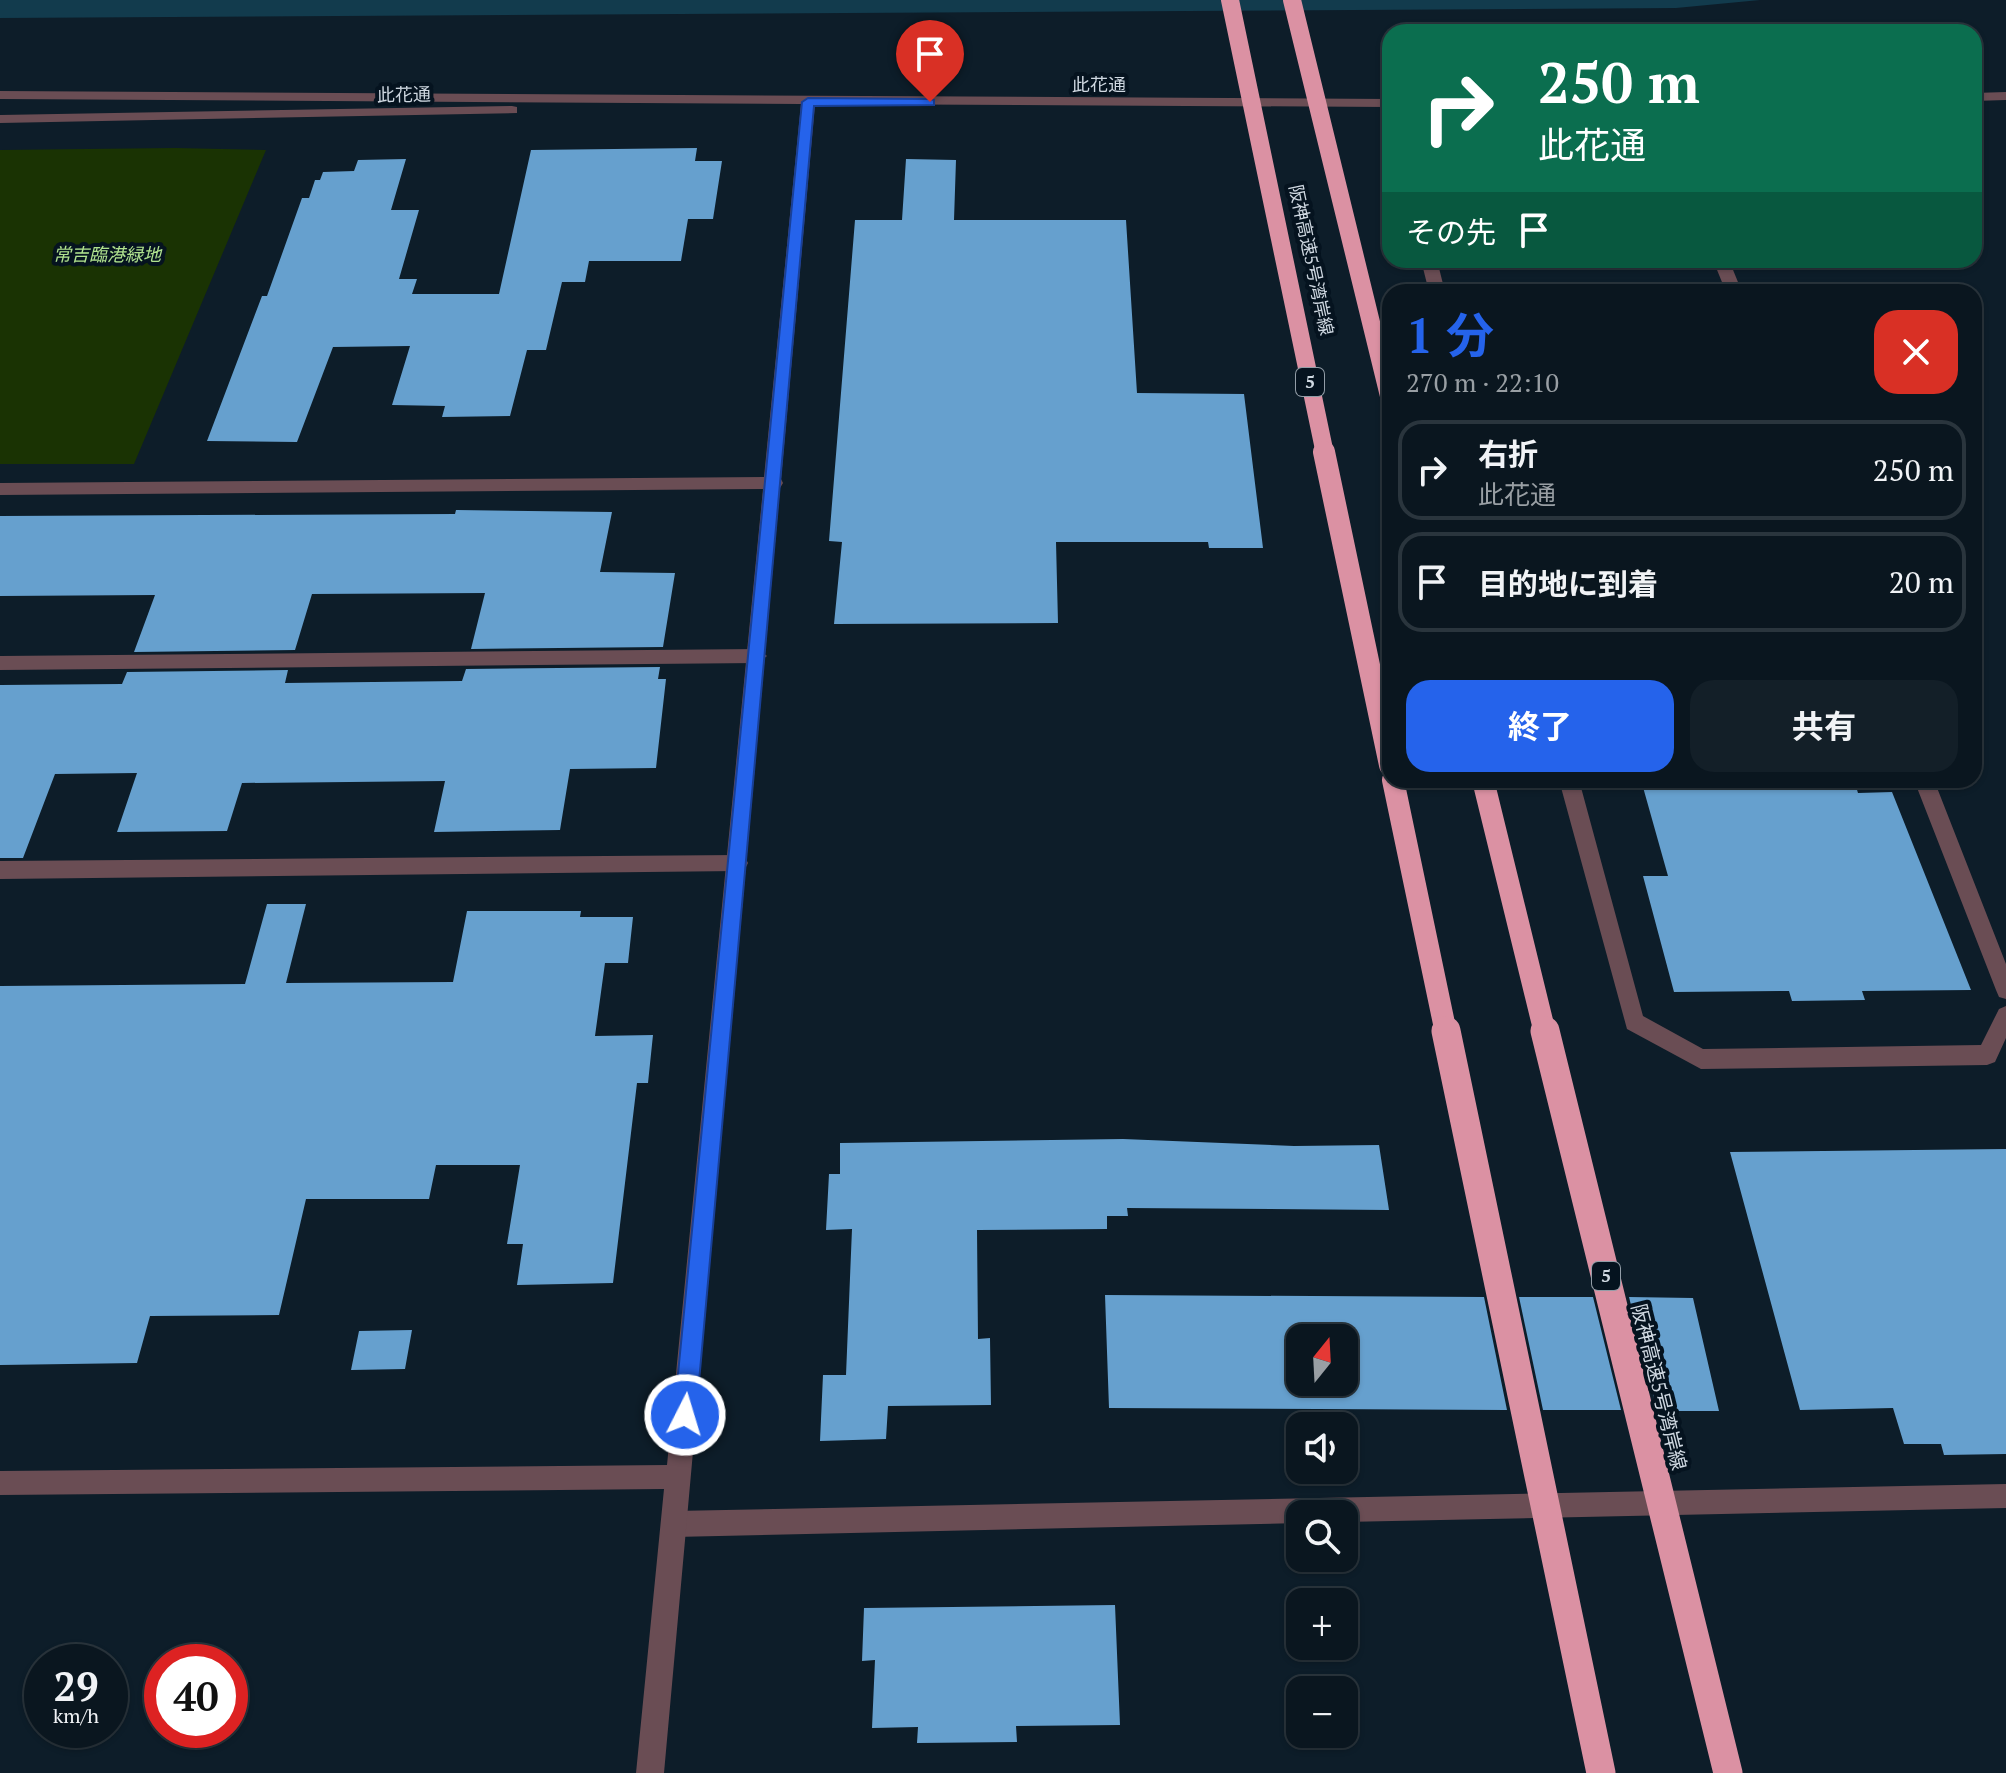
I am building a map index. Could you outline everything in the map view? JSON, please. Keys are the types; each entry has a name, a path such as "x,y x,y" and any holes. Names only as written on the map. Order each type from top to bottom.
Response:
{"highway":[{"name":"阪神高速5号湾岸線","path":"1230,0 1382,727"},
{"path":"1292,0 1382,367"},
{"path":"1395,788 1601,1773"},
{"name":"阪神高速5号湾岸線","path":"1485,788 1728,1773"}],"street":[{"name":"此花通","path":"0,95 301,93 808,102 1382,107"},
{"path":"1982,97 2006,96"},
{"name":"此花通","path":"0,119 290,116 808,102"},
{"path":"650,1773 775,483 808,102"},
{"path":"0,489 775,483"},
{"path":"0,663 758,656"},
{"path":"1571,788 1634,1022 1701,1059 1987,1055 2006,1016"},
{"path":"1927,788 2006,990"},
{"path":"0,870 738,863"},
{"path":"0,1483 679,1477"},
{"path":"674,1524 2006,1496"}],"green space":[{"name":"常吉臨港緑地","path":"0,150 266,150 134,464 0,464"}],"water":[{"path":"0,0 1760,0 1676,8 0,18"}],"building":[{"path":"697,148 695,161 722,161 713,219 688,219 681,261 589,261 585,282 562,282 546,350 527,350 510,416 442,417 445,406 392,405 410,346 333,347 297,442 207,441 262,296 267,296 302,198 309,198 315,180 320,180 323,172 354,171 358,160 406,159 391,210 419,210 399,279 417,279 412,294 499,294 531,150"},
{"path":"906,159 956,160 954,220 1126,220 1137,393 1244,394 1263,548 1209,548 1208,542 1056,542 1058,623 834,624 842,542 829,541 855,220 902,220"},
{"path":"456,510 612,512 600,572 675,573 663,647 471,649 485,593 312,594 295,650 134,652 155,595 0,596 0,516 455,514"},
{"path":"660,667 658,679 666,679 656,768 570,769 560,830 434,832 445,781 242,783 227,831 117,832 137,773 55,774 23,858 0,858 0,685 122,684 127,672 288,670 285,683 462,681 466,669"},
{"path":"1643,788 1856,788 1858,793 1892,792 1971,990 1862,991 1865,1000 1792,1001 1789,991 1674,992 1643,876 1668,876"},
{"path":"267,904 306,904 286,983 453,982 467,911 581,911 580,917 633,917 628,963 605,963 595,1036 653,1035 648,1083 637,1083 613,1283 517,1285 523,1244 507,1244 520,1165 436,1165 429,1199 306,1199 279,1315 150,1316 137,1363 0,1365 0,986 245,984"},
{"path":"1123,1139 1294,1146 1379,1145 1389,1210 1127,1208 1128,1216 1107,1216 1107,1229 977,1230 978,1339 990,1338 991,1405 888,1406 886,1439 820,1441 823,1375 846,1375 852,1229 826,1230 829,1174 840,1174 840,1143"},
{"path":"2006,1149 2006,1454 1944,1455 1941,1444 1904,1444 1893,1408 1800,1410 1730,1152"},
{"path":"1105,1295 1484,1297 1507,1410 1109,1408"},
{"path":"1519,1297 1593,1297 1621,1410 1543,1410"},
{"path":"1629,1297 1693,1298 1719,1411 1657,1411"},
{"path":"412,1330 405,1369 351,1370 359,1331"},
{"path":"1115,1605 1120,1725 1016,1726 1017,1742 917,1743 918,1727 872,1728 875,1660 862,1661 864,1608"}],"route":[{"path":"685,1415 808,102 930,102"}]}
